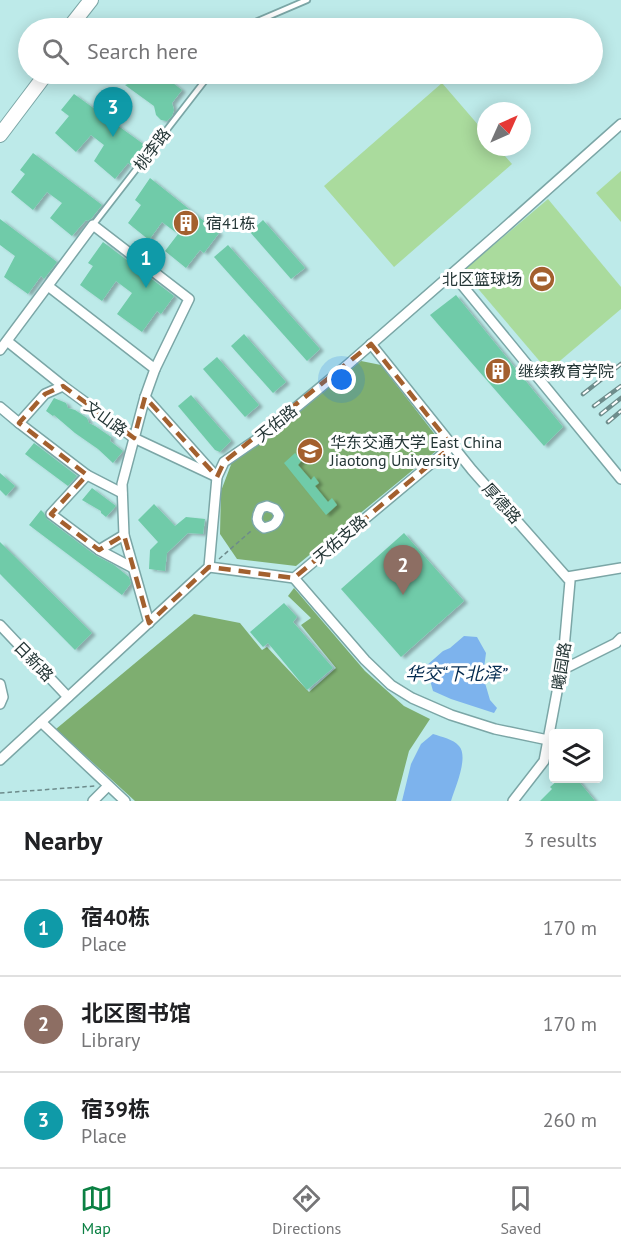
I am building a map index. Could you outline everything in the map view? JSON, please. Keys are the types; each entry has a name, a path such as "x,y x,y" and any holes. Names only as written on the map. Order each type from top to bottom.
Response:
{"street":[{"path":"77,18 91,0"},
{"path":"88,18 101,0"},
{"path":"0,120 27,84"},
{"path":"0,135 38,84"},
{"name":"天佑路","path":"217,477 224,462 259,438 371,344 621,124"},
{"path":"0,350 93,225 189,299 155,369 145,397 122,484 124,535 149,623"},
{"path":"453,274 621,479"},
{"path":"48,286 155,369"},
{"name":"文山路","path":"7,341 134,438 217,477"},
{"name":"厚德路","path":"371,344 452,446 567,577"},
{"path":"19,423 45,394 63,386"},
{"path":"0,760 209,567 217,477 145,397"},
{"path":"0,407 87,475 122,493"},
{"name":"天佑支路","path":"294,578 452,446"},
{"path":"87,475 51,514 99,549 133,568"},
{"path":"99,549 124,535"},
{"path":"209,567 294,578 365,660 391,685 412,698 451,715 495,729 548,740"},
{"path":"567,577 621,568"},
{"name":"曦园路","path":"513,801 544,761 562,670 570,581 567,577"},
{"name":"日新路","path":"0,625 68,697"},
{"path":"562,670 615,644 621,638"},
{"path":"0,684 3,697 0,705"},
{"path":"41,722 125,801"},
{"path":"93,801 108,786"}],"lane":[{"path":"265,18 307,0"},
{"name":"桃李路","path":"93,225 202,84"}],"path":[{"path":"209,567 258,525"},
{"path":"0,793 108,786"}],"highlighted area":[{"path":"371,344 452,446 294,578 209,567 149,623 124,535 99,550 51,514 87,475 19,423 45,394 63,386 134,438 145,397 217,477 224,462"}],"green space":[{"path":"443,84 477,124 477,156 505,156 512,164 394,267 324,186"},
{"path":"621,171 621,222 596,193"},
{"name":"北区篮球场","path":"548,199 621,287 621,309 548,371 463,271"},
{"path":"361,361 381,365 440,441 436,451 296,566 237,559 220,534 221,491 232,462 265,440"},
{"path":"294,588 365,671 404,706 430,719 409,751 396,801 135,801 56,729 194,614 240,623 262,650 267,647 309,692 336,668 301,625 311,618 288,596"}],"water":[{"name":"华交“下北泽”","path":"464,636 477,637 486,653 483,676 490,700 497,708 494,713 433,691 426,666"},
{"path":"433,734 454,742 462,751 462,765 451,801 402,801 411,764 421,744"}],"building":[{"path":"174,84 182,90 172,103 174,110 167,121 161,120 156,115 154,106 125,85"},
{"path":"74,94 146,146 132,166 128,163 115,179 94,161 104,145 91,135 76,152 55,133 69,116 61,110"},
{"path":"33,153 102,205 91,219 86,220 72,236 50,218 62,203 47,192 33,210 11,192 25,174 20,170"},
{"name":"宿41栋","path":"150,178 219,233 204,253 200,250 186,268 165,251 178,234 162,222 149,240 128,223 141,205 135,200"},
{"path":"0,219 57,262 44,279 41,276 28,294 4,277 15,256 0,245"},
{"path":"263,220 305,268 291,279 250,232"},
{"path":"103,242 174,296 161,314 157,311 142,332 117,314 132,293 116,281 102,301 80,285 93,266 88,263"},
{"path":"228,245 320,349 307,361 214,257"},
{"name":"继续教育学院","path":"456,295 563,427 544,446 430,315"},
{"path":"244,334 286,382 273,393 231,346"},
{"path":"217,357 259,405 245,417 203,369"},
{"path":"191,395 231,441 220,452 215,450 178,406"},
{"path":"54,398 66,403 68,408 87,418 89,423 111,437 110,441 123,451 113,463 98,449 46,411"},
{"path":"34,443 77,476 68,486 25,454"},
{"path":"295,453 302,460 298,465 311,480 314,476 319,483 315,486 328,502 332,498 337,505 326,515 284,463"},
{"path":"0,473 15,486 6,496 0,490"},
{"path":"92,488 116,506 106,517 101,511 82,500"},
{"path":"154,504 175,526 186,517 205,519 203,534 188,533 167,553 165,571 149,569 150,550 158,542 138,520"},
{"path":"41,510 47,519 129,577 131,583 122,595 29,525"},
{"path":"404,533 464,601 401,657 341,589"},
{"path":"0,542 92,633 75,650 0,574"},
{"path":"284,603 297,617 293,622 333,668 307,690 268,643 263,647 250,632"},
{"path":"554,783 580,783 595,801 540,801 552,789 550,787"}],"railway":[{"path":"583,394 621,364"},
{"path":"594,406 621,386"},
{"path":"601,414 621,398"},
{"path":"608,422 621,411"}],"place":[{"name":"宿39栋","path":"113,137"},
{"name":"宿41栋","path":"186,223"},
{"name":"北区篮球场","path":"542,279"},
{"name":"宿40栋","path":"146,288"},
{"name":"继续教育学院","path":"498,371"},
{"name":"华东交通大学 East China Jiaotong University","path":"310,451"},
{"name":"北区图书馆","path":"403,595"}]}
